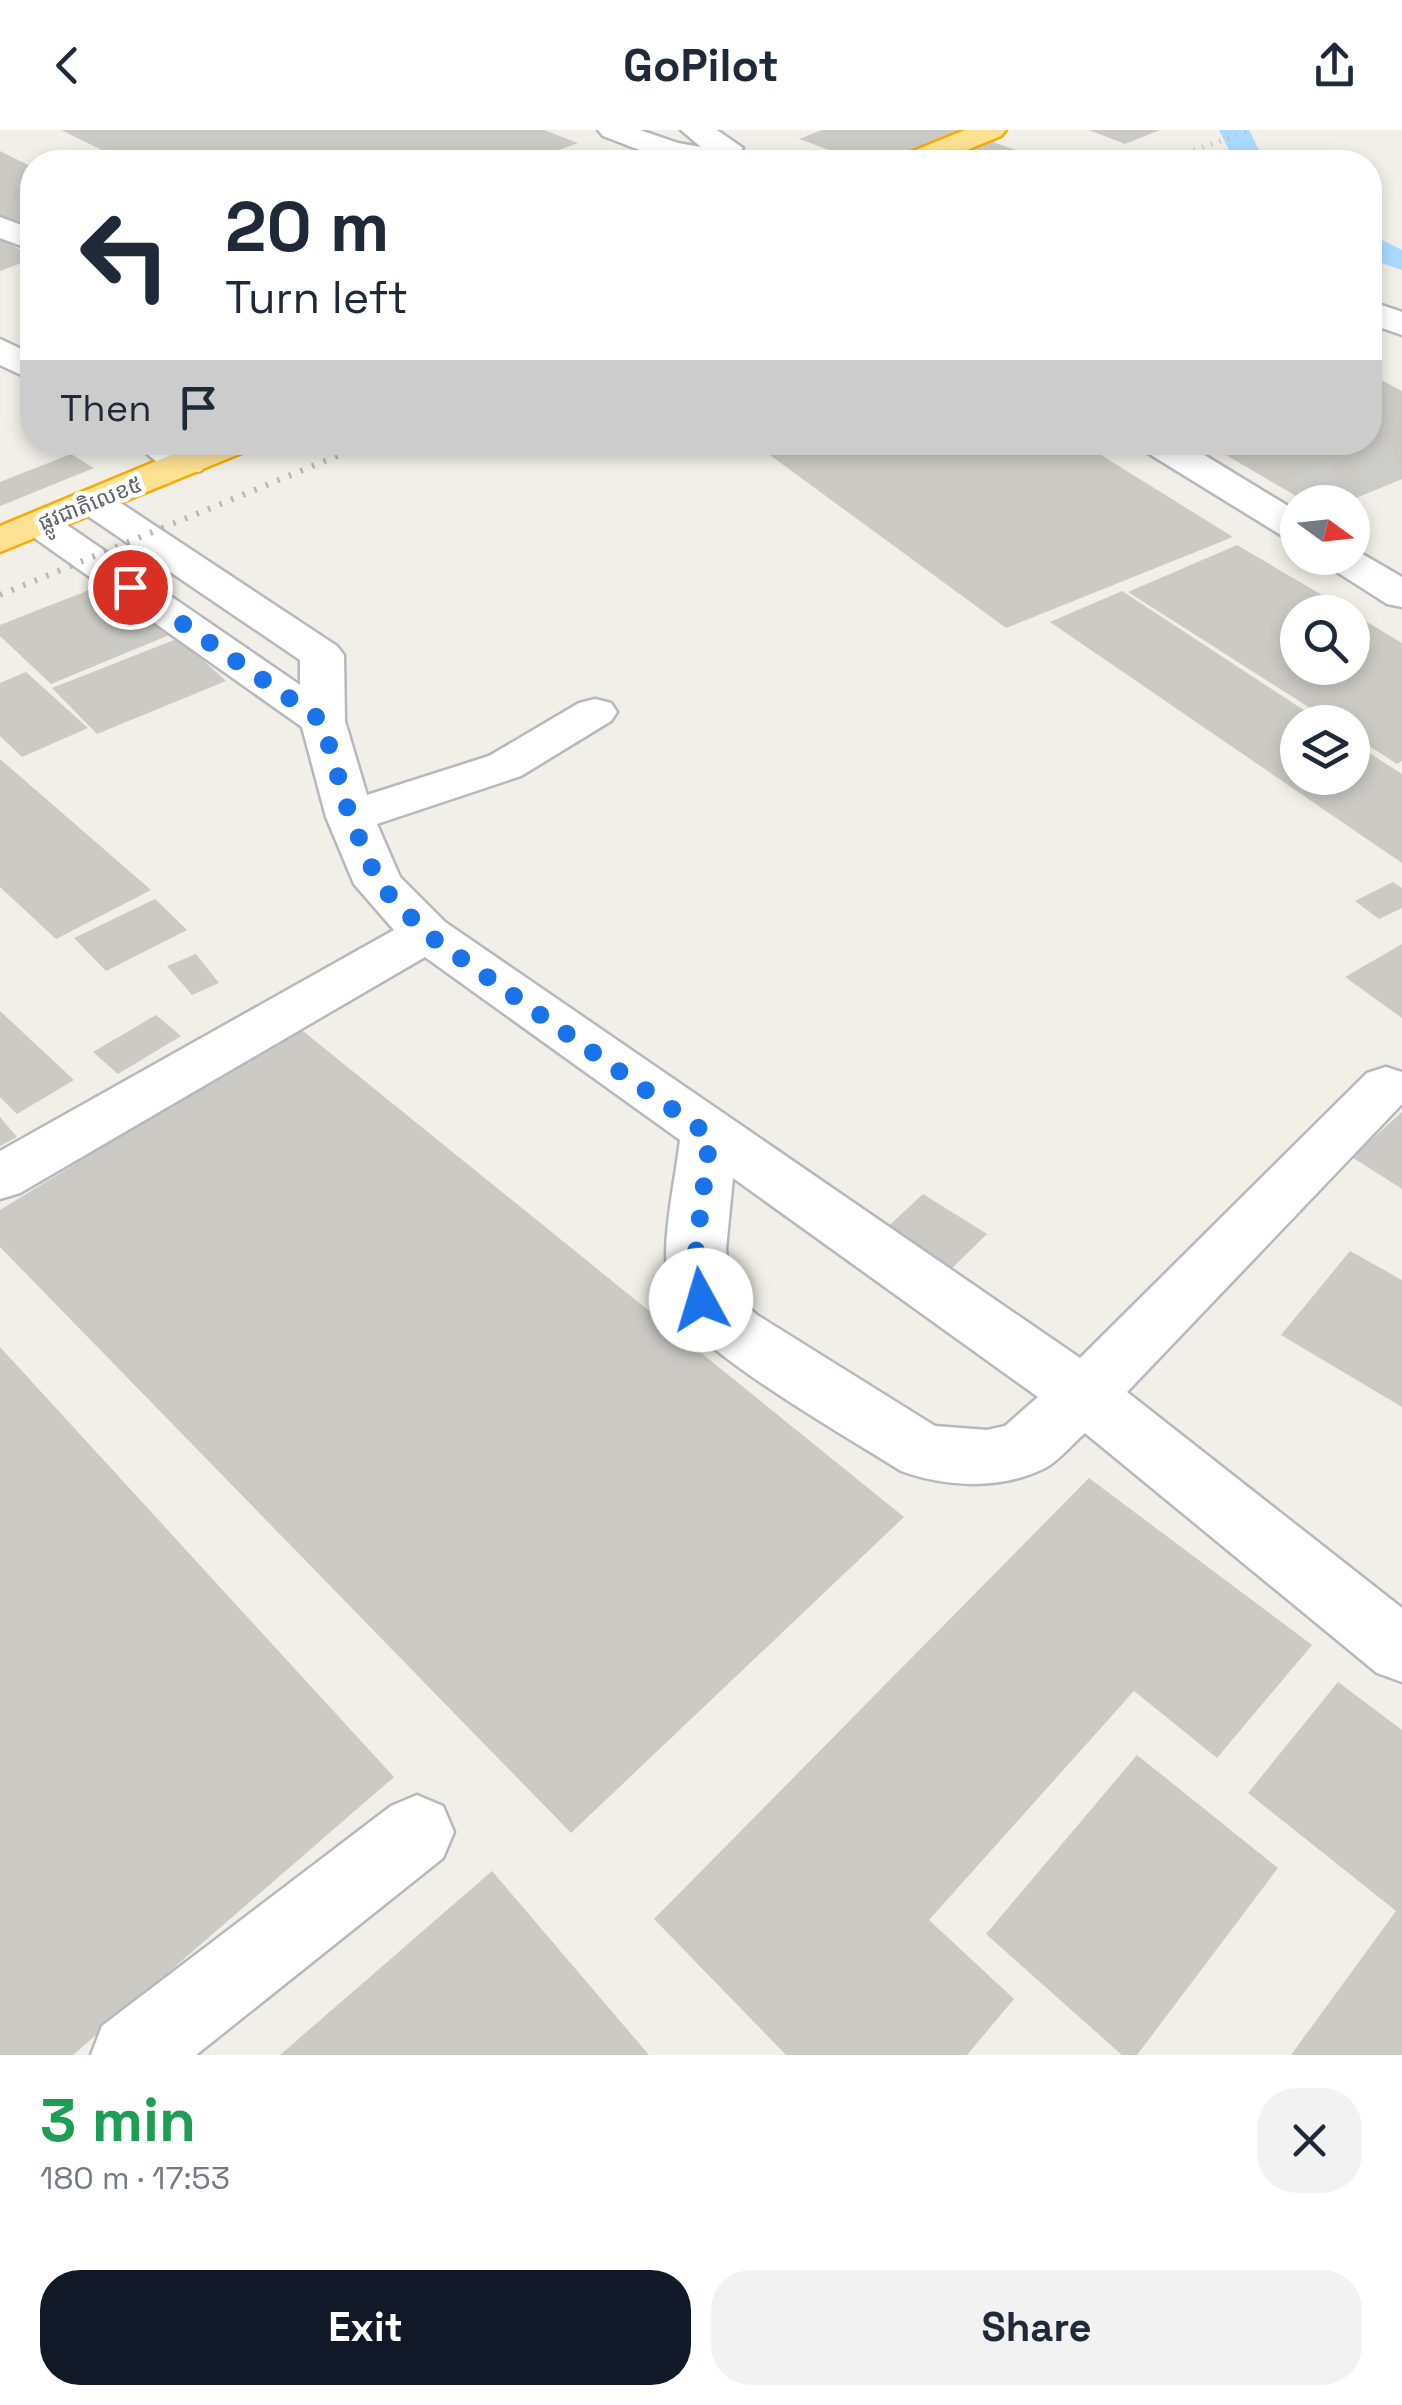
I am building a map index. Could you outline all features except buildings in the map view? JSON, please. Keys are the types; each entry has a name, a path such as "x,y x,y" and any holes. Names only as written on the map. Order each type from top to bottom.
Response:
{"highway":[{"path":"942,150 991,130"},
{"name":"ផ្លូវជាតិលេខ៥","path":"0,540 205,455"}],"street":[{"path":"613,130 701,150"},
{"path":"176,455 188,462"},
{"path":"1180,455 1280,508"},
{"path":"93,502 322,655 322,721 350,817 379,884 427,934 1084,1395 1402,1650"},
{"path":"40,524 322,721"},
{"path":"1370,575 1402,595"},
{"path":"350,817 505,766 595,712"},
{"path":"0,1178 427,934"},
{"path":"710,1136 696,1249 701,1300 734,1332 924,1452 987,1457 1023,1449 1084,1395 1386,1086"},
{"path":"131,2055 417,1832"}],"waterway":[{"path":"1234,130 1244,150"},
{"path":"1382,252 1402,260"}],"tunnel":[{"path":"1331,485 1402,456"}],"railway":[{"path":"1194,150 1252,130"},
{"path":"0,595 339,455"}],"route":[{"path":"130,587 322,721 350,817 379,884 427,934 710,1136 696,1249 701,1300"}]}
